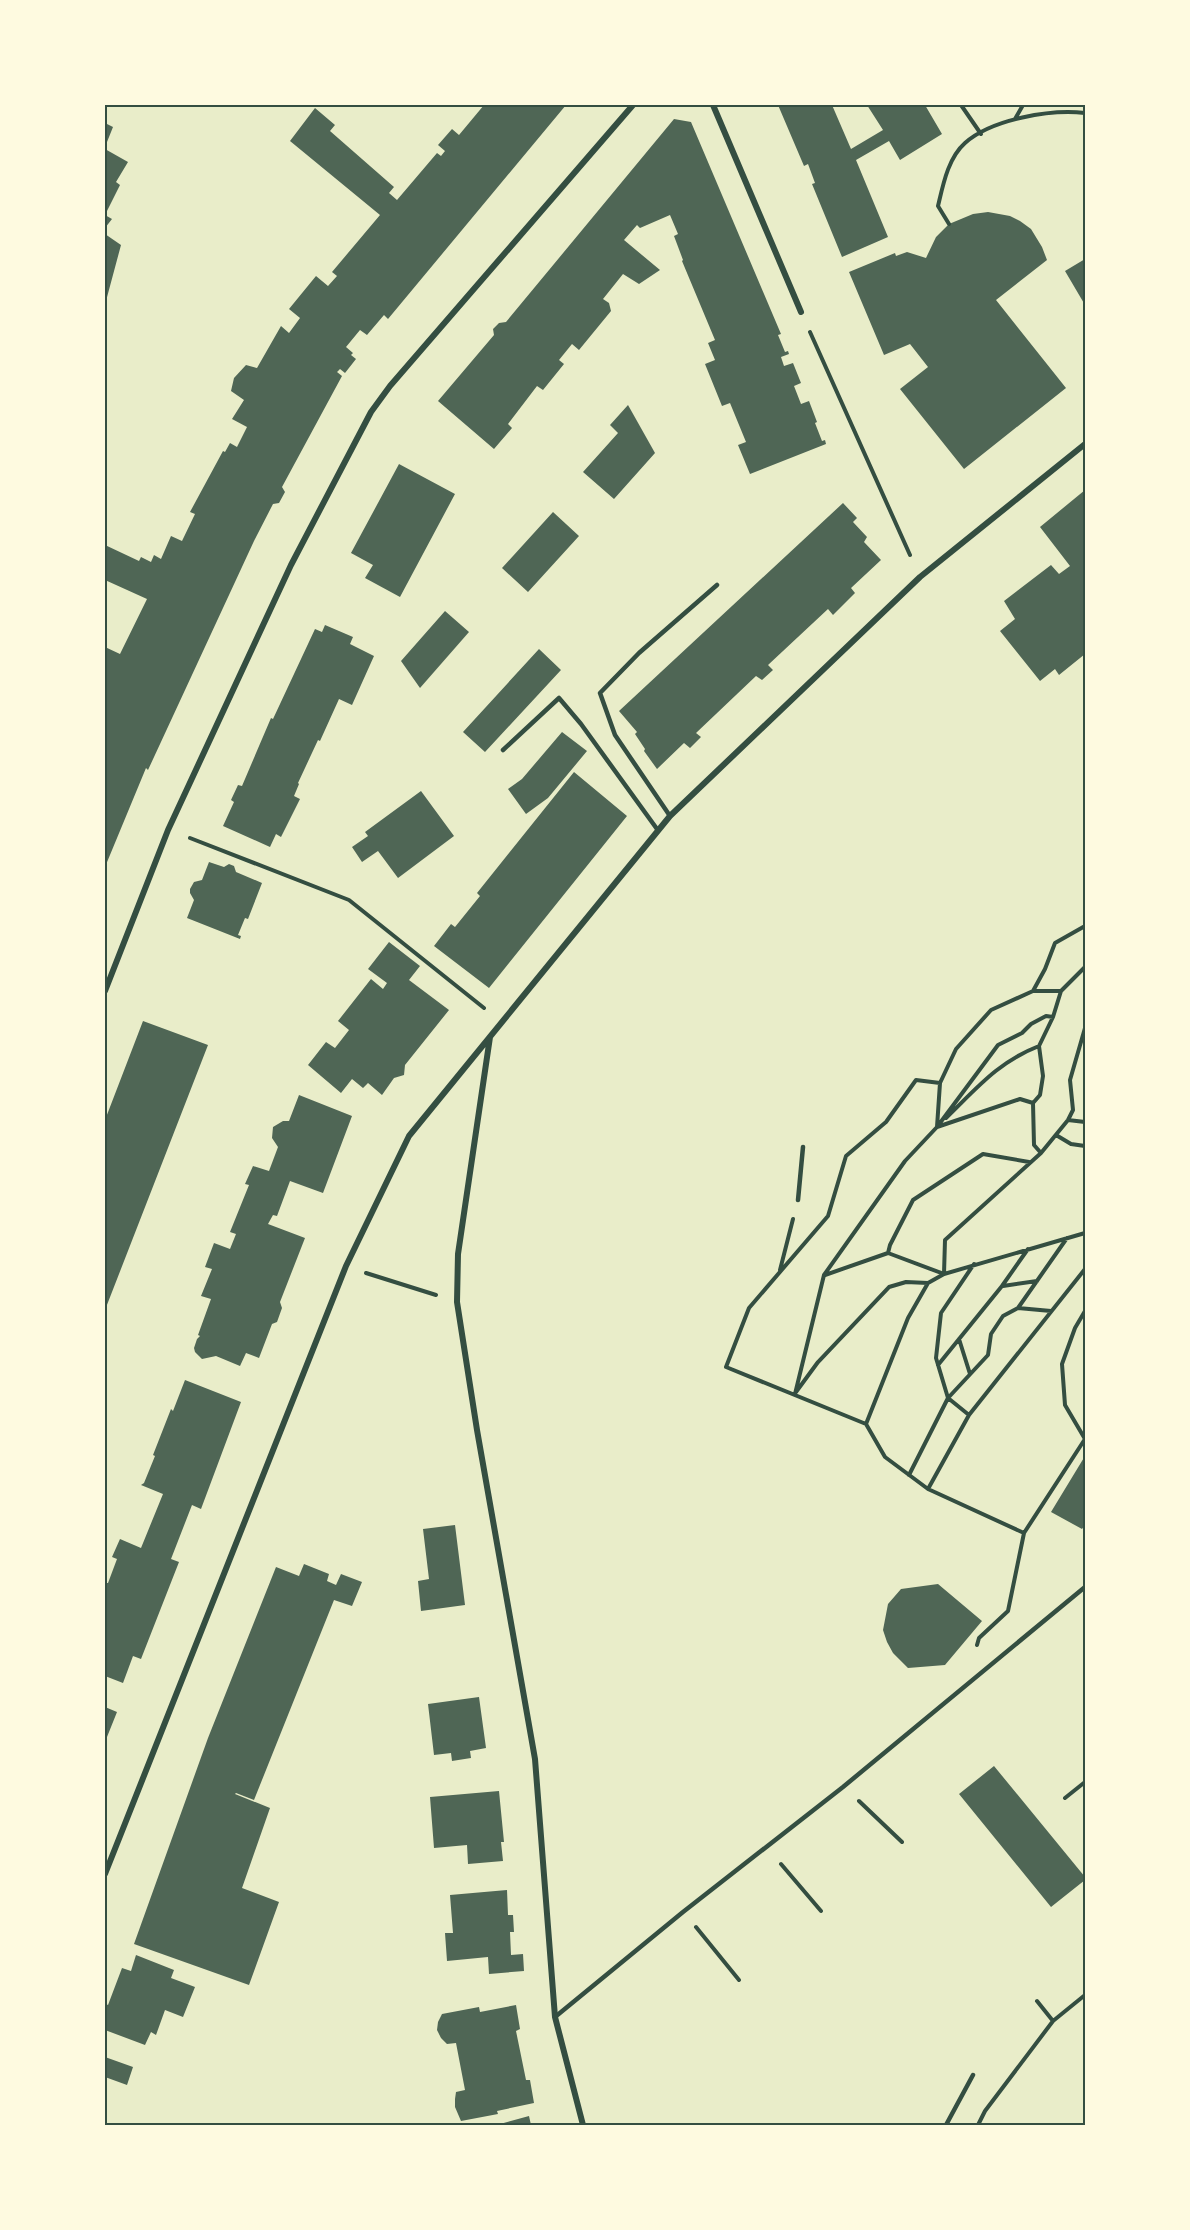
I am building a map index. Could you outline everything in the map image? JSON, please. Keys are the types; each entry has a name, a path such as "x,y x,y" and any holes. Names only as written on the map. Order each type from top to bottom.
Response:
{"street":[{"path":"105,991 178,808 291,565 371,412 390,386 633,105"},
{"path":"713,105 801,312"},
{"path":"105,1874 346,1266 409,1136 657,829 920,577 1085,444"},
{"path":"490,1037 458,1254 457,1302 477,1430 535,1759 555,2018 584,2125"}],"lane":[{"path":"670,816 615,735 600,693 639,653 717,585"},
{"path":"503,750 559,698 581,724 657,829"},
{"path":"798,1200 803,1146"},
{"path":"555,2018 683,1912 767,1848 1085,1587"},
{"path":"946,2125 973,2075"}],"path":[{"path":"961,105 981,134"},
{"path":"1015,119 1023,105"},
{"path":"949,224 938,206 943,182 954,158 966,142 1015,119 1046,113 1070,111 1085,113"},
{"path":"801,312 920,577"},
{"path":"213,848 349,900 501,1021"},
{"path":"1033,991 1055,943 1085,926"},
{"path":"1041,1153 1034,1145 1033,1103 1040,1095 1043,1076 1039,1046 1053,1017 1061,990 1085,967"},
{"path":"937,1127 940,1083 956,1049 991,1010 1033,991 1061,990"},
{"path":"937,1127 998,1045 1022,1033 1031,1024 1046,1016 1053,1017"},
{"path":"944,1274 945,1240 1041,1153 1068,1120 1073,1110 1070,1080 1085,1028"},
{"path":"795,1394 824,1275 905,1161 998,1067 1039,1046"},
{"path":"940,1083 916,1080 886,1122 846,1156 828,1216 749,1308 726,1367 866,1424 885,1457 928,1490 1024,1533"},
{"path":"937,1127 1020,1099 1033,1103"},
{"path":"1068,1120 1085,1122"},
{"path":"1056,1135 1071,1144 1085,1146"},
{"path":"888,1253 913,1200 982,1154 1030,1162"},
{"path":"779,1271 798,1200"},
{"path":"866,1424 908,1318 928,1283 944,1274 974,1264 1085,1233"},
{"path":"909,1475 948,1398 988,1354 991,1334 1003,1316 1018,1308 1067,1238"},
{"path":"938,1365 1029,1249"},
{"path":"824,1275 888,1253 944,1274"},
{"path":"969,1415 948,1398 936,1358 941,1313 974,1264"},
{"path":"346,1266 457,1302"},
{"path":"928,1490 969,1415 1085,1269"},
{"path":"1002,1286 1038,1281"},
{"path":"795,1394 818,1362 889,1287 906,1282 928,1283"},
{"path":"1018,1308 1052,1311"},
{"path":"1008,1611 1024,1533 1085,1439 1065,1404 1062,1365 1075,1328 1085,1311"},
{"path":"959,1339 970,1374"},
{"path":"1065,1797 1085,1782"},
{"path":"843,1786 902,1842"},
{"path":"767,1848 821,1911"},
{"path":"683,1912 739,1980"},
{"path":"978,2125 985,2111 1053,2021 1085,1995"},
{"path":"1037,2001 1053,2021"}],"building":[{"path":"484,105 566,105 388,319 384,315 367,335 360,330 346,347 356,359 345,373 340,369 337,372 342,376 282,487 285,492 279,503 273,504 254,541 148,770 146,768 105,867 105,647 120,654 147,599 105,580 105,545 139,561 141,557 151,562 154,555 161,559 171,536 182,541 195,514 190,512 223,451 225,452 230,443 237,447 247,427 232,419 244,400 231,391 234,378 246,365 257,368 281,326 289,333 300,318 289,309 316,276 328,286 337,276 332,272 380,215 290,141 315,108 335,125 330,131 394,187 389,193 397,200 437,153 441,156 445,151 438,145 452,129 459,135"},
{"path":"778,105 832,105 851,149 883,130 867,105 925,105 942,134 900,160 889,141 856,160 888,237 842,257 812,184 815,183 808,164 804,166"},
{"path":"674,119 691,122 781,334 778,335 785,352 788,351 789,354 781,357 784,366 793,363 801,383 794,386 801,404 809,401 822,441 825,440 826,444 750,474 738,445 746,442 730,403 722,406 705,364 715,360 708,343 715,340 682,261 674,236 678,234 670,215 640,228 637,225 624,240 660,270 639,284 623,274 603,299 609,303 611,311 579,350 572,344 559,360 564,364 543,390 537,386 508,424 512,428 494,449 438,401 494,335 493,329 499,323 506,322"},
{"path":"105,123 113,127 105,147"},
{"path":"105,149 128,162 116,182 120,185 105,215"},
{"path":"988,212 1010,216 1020,221 1031,229 1042,247 1047,260 996,300 1066,388 964,469 900,389 928,367 910,344 884,355 849,272 895,253 896,256 907,252 926,258 936,237 949,224 973,214"},
{"path":"105,215 112,219 105,228"},
{"path":"105,234 121,245 106,301 105,301"},
{"path":"1085,259 1085,305 1065,271"},
{"path":"628,405 655,453 614,499 583,472 618,433 610,425"},
{"path":"399,464 455,494 400,597 365,578 373,565 351,553"},
{"path":"1085,490 1085,654 1059,675 1055,669 1040,681 1000,631 1015,619 1004,601 1051,565 1059,574 1070,566 1040,527"},
{"path":"843,503 857,518 853,522 867,537 864,542 881,560 851,588 855,593 833,615 828,609 768,665 773,670 762,680 756,676 696,733 701,737 690,748 684,743 657,769 644,751 645,749 635,734 637,732 619,711"},
{"path":"553,512 579,536 528,592 502,568"},
{"path":"445,611 469,632 420,688 401,661"},
{"path":"325,625 353,637 350,644 374,656 352,705 339,699 298,783 294,796 300,799 281,837 276,834 270,847 223,826 234,802 231,800 238,785 242,786 271,718 273,719 315,629 322,632"},
{"path":"539,649 561,670 485,752 463,732"},
{"path":"562,732 587,751 548,798 526,814 508,789 522,779"},
{"path":"574,772 627,816 489,988 434,946 451,924 455,927 480,896 477,893"},
{"path":"421,791 454,836 398,878 378,851 362,862 352,847 368,836 365,832"},
{"path":"209,862 224,867 229,864 234,866 236,872 262,883 248,919 245,918 238,935 241,936 240,939 187,918 194,900 190,889 194,882 202,880"},
{"path":"389,942 420,966 409,980 449,1010 405,1065 404,1075 394,1078 382,1095 368,1083 363,1088 352,1079 341,1093 308,1065 326,1042 335,1048 349,1030 338,1021 371,979 383,989 387,983 368,969"},
{"path":"143,1021 208,1045 105,1310 105,1120"},
{"path":"299,1095 352,1116 323,1193 290,1181 277,1216 273,1215 268,1224 305,1238 280,1302 282,1308 277,1322 272,1324 259,1358 246,1353 240,1366 216,1356 202,1359 194,1348 211,1299 201,1296 212,1269 205,1267 214,1243 230,1249 236,1234 230,1232 249,1185 245,1184 253,1166 269,1171 278,1147 272,1138 273,1127 283,1121 289,1121"},
{"path":"185,1380 241,1402 201,1509 192,1505 171,1559 179,1562 141,1659 133,1656 123,1683 105,1676 105,1583 108,1583 117,1559 112,1557 120,1539 141,1548 163,1494 141,1485 144,1483 171,1409 173,1411"},
{"path":"1085,1456 1085,1525 1082,1529 1051,1512"},
{"path":"455,1525 465,1605 421,1611 418,1581 429,1579 423,1529"},
{"path":"304,1564 329,1574 327,1581 336,1585 341,1574 362,1582 352,1606 334,1600 254,1800 235,1794 270,1808 242,1888 279,1902 249,1985 134,1944 208,1738 276,1567 299,1576"},
{"path":"938,1584 982,1621 945,1665 908,1668 893,1653 883,1630 888,1604 901,1589"},
{"path":"479,1697 486,1748 470,1751 471,1758 452,1761 451,1753 434,1755 428,1704"},
{"path":"105,1707 117,1712 105,1742"},
{"path":"994,1766 1085,1877 1085,1880 1051,1907 959,1794"},
{"path":"499,1791 504,1842 501,1842 503,1861 468,1864 467,1845 434,1848 430,1797"},
{"path":"507,1890 508,1915 513,1915 514,1932 510,1932 511,1955 523,1954 524,1971 489,1974 488,1957 447,1961 445,1933 453,1933 450,1895"},
{"path":"136,1955 174,1970 171,1978 195,1987 183,2017 165,2010 156,2035 151,2032 145,2045 105,2030 106,2004 108,2005 122,1968 131,1971"},
{"path":"516,2005 520,2029 516,2031 526,2080 530,2080 534,2103 497,2111 498,2114 461,2121 455,2107 455,2099 456,2092 465,2090 456,2043 447,2044 441,2038 437,2030 438,2022 442,2014 479,2007 480,2012"},
{"path":"105,2057 133,2067 127,2085 105,2077"},
{"path":"529,2116 531,2125 500,2125 500,2124"}]}
